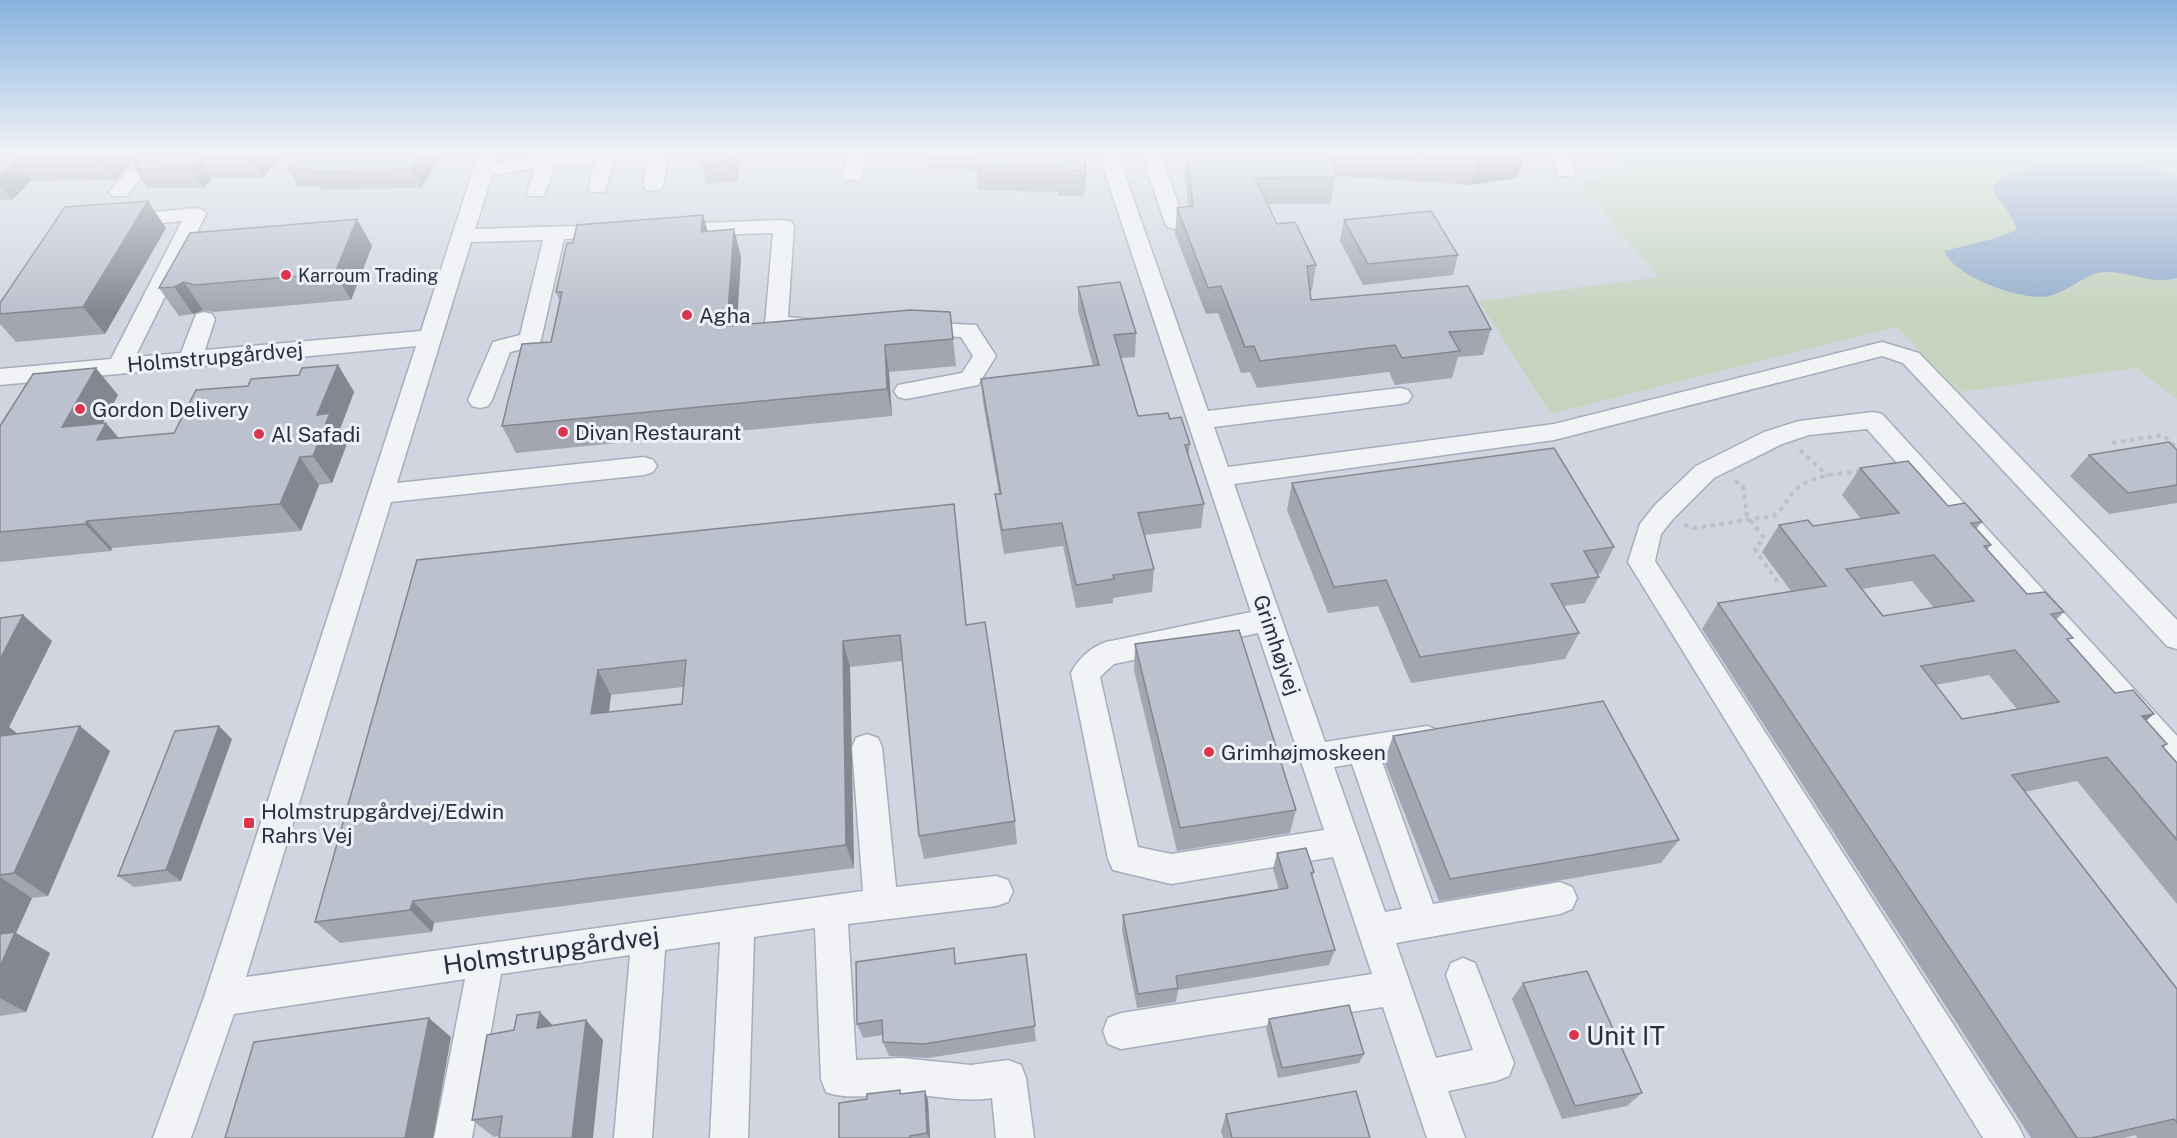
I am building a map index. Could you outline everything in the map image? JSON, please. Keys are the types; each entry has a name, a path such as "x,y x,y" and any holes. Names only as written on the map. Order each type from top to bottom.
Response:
{"street":[{"path":"172,1138 221,1000 473,205"},
{"name":"Grimhøjvej","path":"1125,205 1446,1138"},
{"path":"1169,205 1175,223"},
{"path":"103,223 196,214 119,366"},
{"path":"463,236 784,226 776,324 832,326"},
{"path":"480,400 501,347 530,340 555,233"},
{"path":"190,358 204,319"},
{"path":"900,328 968,330 985,356 970,379 906,391"},
{"name":"Holmstrupgårdvej","path":"0,377 430,337"},
{"path":"1219,477 1554,432 1882,349 1911,358 2177,638"},
{"path":"1200,420 1400,396"},
{"path":"2005,1138 1641,562 1649,531 1705,472 1743,451 1808,427 1873,420 2177,757"},
{"path":"380,494 644,466"},
{"path":"1268,620 1106,654 1085,673 1124,859 1171,869 1344,841"},
{"path":"1315,757 1455,734"},
{"path":"867,747 881,903"},
{"path":"1362,750 1423,922"},
{"name":"Holmstrupgårdvej","path":"221,1000 250,993 831,910 996,891"},
{"path":"1375,930 1560,898"},
{"path":"831,910 839,1079 901,1076 971,1083 1008,1078 1014,1138"},
{"path":"729,1138 738,924"},
{"path":"633,1138 649,936"},
{"path":"453,1138 486,959"},
{"path":"1426,1078 1496,1062 1463,975"},
{"path":"1121,1031 1394,988"}],"path":[{"path":"1784,434 1828,476"},
{"path":"2112,443 2163,435 2177,448"},
{"path":"1662,515 1695,528 1750,519 1781,512 1797,489 1809,482 1828,476 1912,463"},
{"path":"1714,467 1743,486 1747,516 1764,538 1755,549 1778,583"}],"shaded area":[{"path":"0,205 1597,205 1660,277 1551,414 1896,327 1960,392 2137,368 2177,400 2177,1138 0,1138"}],"green space":[{"path":"1597,205 2177,205 2177,400 2137,368 1960,392 1896,327 1551,414 1479,301 1659,277"}],"water":[{"path":"2003,205 2177,205 2177,278 2158,280 2104,272 2091,275 2056,294 2037,297 2007,291 1974,278 1950,260 1944,251 1993,239 2017,230"}],"building":[{"path":"145,205 83,307 0,314 0,303 65,207"},
{"path":"1268,205 1277,224 1295,222 1316,265 1307,266 1311,300 1468,286 1491,329 1449,332 1460,351 1402,358 1395,345 1260,361 1254,346 1245,347 1221,286 1208,288 1177,208"},
{"path":"1431,211 1458,255 1368,264 1344,220"},
{"path":"703,215 701,232 734,229 727,326 910,310 950,312 953,339 885,345 887,389 502,426 522,344 551,342 562,292 556,292 567,243 573,243 577,225"},
{"path":"357,219 335,273 195,285 184,282 174,287 159,288 190,233"},
{"path":"1120,282 1136,333 1114,335 1138,416 1168,413 1170,419 1181,417 1190,444 1185,445 1204,504 1138,513 1154,569 1113,575 1114,579 1076,585 1062,523 1002,530 995,494 1001,494 981,379 1099,365 1078,287"},
{"path":"338,365 317,415 330,413 313,456 300,457 280,504 87,521 85,524 0,532 0,426 33,374 96,368 62,427 106,423 97,440 174,433 196,390 248,386 251,379 299,375 302,368"},
{"path":"2169,442 2177,450 2177,485 2128,493 2089,455"},
{"path":"1554,448 1614,547 1584,551 1599,577 1551,584 1579,633 1420,657 1386,580 1334,587 1292,483"},
{"path":"1908,461 1948,506 1965,503 1982,522 1971,523 1991,545 1984,546 2027,594 2045,592 2064,612 2051,614 2073,638 2067,639 2115,693 2133,690 2154,714 2142,716 2167,744 2162,746 2177,763 2177,840 2107,757 2012,775 2177,989 2177,1123 2174,1119 2091,1138 2077,1138 1718,603 1826,586 1779,525 1808,520 1813,526 1899,513 1860,468","holes":["1934,555 1974,601 1883,616 1846,569","2015,650 2059,702 1962,719 1921,666"]},
{"path":"954,504 966,625 985,622 1015,821 919,836 900,635 843,641 846,845 413,901 410,910 315,922 417,560","holes":["686,660 682,704 591,714 598,670"]},
{"path":"23,615 0,659 0,618"},
{"name":"Grimhøjmoskeen","path":"1239,630 1296,810 1180,828 1135,644"},
{"path":"1603,701 1679,840 1450,879 1393,736"},
{"path":"80,726 14,873 0,875 0,736"},
{"path":"219,726 166,870 118,876 175,731"},
{"path":"1306,848 1314,872 1311,873 1335,950 1176,976 1178,988 1138,994 1123,915 1288,888 1277,853"},
{"path":"15,932 0,967 0,934"},
{"path":"954,948 955,964 1026,954 1035,1026 924,1044 883,1042 882,1020 857,1024 856,962"},
{"path":"1587,971 1642,1093 1575,1106 1523,983"},
{"path":"1349,1005 1364,1054 1282,1068 1269,1019"},
{"path":"540,1012 537,1028 586,1020 572,1138 499,1138 502,1116 472,1120 487,1035 514,1030 517,1015"},
{"path":"429,1018 405,1138 225,1138 254,1042"},
{"path":"900,1090 900,1094 925,1091 927,1133 910,1136 910,1138 839,1138 839,1103 867,1099 867,1094"},
{"path":"1356,1091 1370,1138 1232,1138 1226,1114"}],"place":[{"name":"Karroum Trading","path":"286,275"},
{"name":"Agha","path":"687,315"},
{"name":"Gordon Delivery","path":"80,409"},
{"name":"Divan Restaurant","path":"563,432"},
{"name":"Al Safadi","path":"259,434"},
{"name":"Grimhøjmoskeen","path":"1209,752"},
{"name":"Holmstrupgårdvej/Edwin Rahrs Vej","path":"249,823"},
{"name":"Unit IT","path":"1574,1035"}]}
